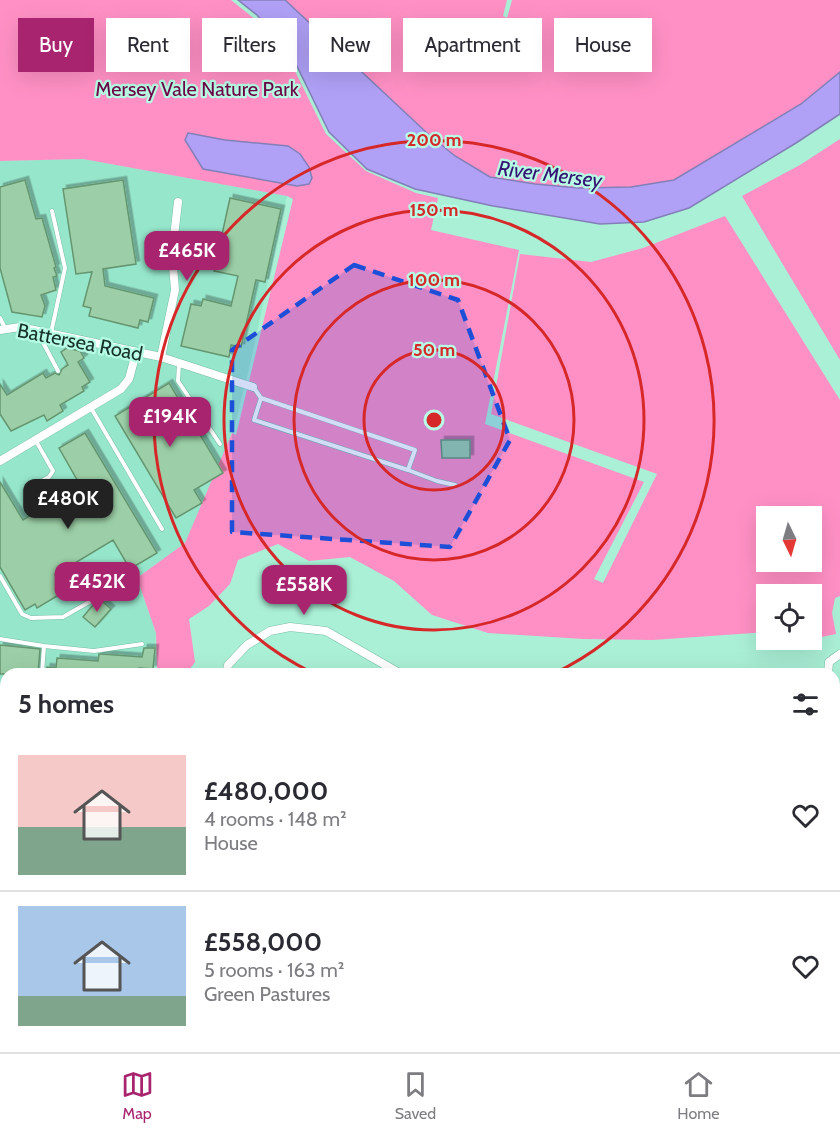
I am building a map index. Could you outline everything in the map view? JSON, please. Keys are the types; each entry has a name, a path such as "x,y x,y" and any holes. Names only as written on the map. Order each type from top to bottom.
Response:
{"street":[{"path":"161,357 175,290 172,254 178,202"},
{"name":"Battersea Road","path":"3,330 20,327 161,357 253,387"},
{"path":"0,461 121,389 129,380 136,353"},
{"path":"227,668 247,645 270,631 290,627 326,631 391,668"},
{"path":"828,668 829,662 840,654"}],"lane":[{"path":"51,334 65,268 52,211"},
{"path":"0,318 3,330"},
{"path":"36,330 58,371"},
{"path":"179,363 178,381 220,444"},
{"path":"253,387 259,392 261,398 254,420 455,485"},
{"path":"261,398 416,450 408,470"},
{"path":"90,407 162,529"},
{"path":"33,486 49,477 53,471 35,440"},
{"path":"0,576 22,614 31,618 63,617 124,582"},
{"path":"0,639 94,651 142,644"},
{"path":"42,668 44,646"}],"highlighted area":[{"path":"354,265 458,300 510,440 450,547 232,532 232,350"}],"shaded area":[{"path":"238,0 285,0 309,22 309,72 362,72 455,156 490,177 579,188 631,187 674,180 801,104 840,72 840,114 689,208 644,222 600,224 493,206 415,189 367,169 329,132 297,66 297,18 260,18"},
{"path":"188,133 225,140 288,146 300,154 309,167 312,178 309,184 297,186 203,169 185,140"},
{"path":"83,159 287,196 248,373 222,474 185,543 137,578 156,633 154,668 0,668 0,161"}],"green space":[{"name":"Mersey Vale Nature Park","path":"0,0 231,0 254,18 202,18 202,72 295,72 326,134 366,171 416,193 438,198 431,230 519,250 485,424 644,482 594,579 603,583 657,474 491,414 520,254 591,262 643,248 725,216 840,400 840,596 835,598 832,613 836,634 822,637 822,584 756,584 756,633 653,640 583,639 488,633 432,615 394,581 350,557 309,561 278,544 238,560 230,584 209,606 189,619 195,662 191,668 157,668 156,633 137,578 185,543 232,433 236,435 293,199 287,196 83,159 0,161"},
{"path":"285,0 507,0 503,16 507,18 512,0 840,0 840,72 801,104 674,180 631,187 579,188 535,184 490,177 455,156 362,72 391,72 391,18 309,18 309,22"},
{"path":"840,139 840,360 742,196 800,165"}],"building":[{"path":"25,180 36,219 42,218 56,267 54,268 57,276 53,277 56,290 41,295 45,306 42,317 12,312 0,268 0,187"},
{"path":"123,180 136,264 103,269 105,286 154,298 148,322 140,320 138,328 89,316 91,308 83,306 92,272 76,274 63,189"},
{"path":"230,198 281,209 265,282 256,280 241,347 231,345 229,357 181,346 191,304 201,306 203,299 231,306 238,276 214,271"},
{"path":"67,348 80,351 84,358 78,362 90,382 82,387 84,391 60,405 63,411 47,421 44,415 11,431 0,414 0,384 7,395 43,373 46,378 55,373 59,375 68,365 61,352"},
{"path":"169,383 223,473 194,490 202,503 176,518 115,416"},
{"path":"85,433 157,553 130,569 113,540 55,575 62,587 69,583 76,595 66,600 62,593 37,608 35,604 25,610 0,567 0,482 23,520 80,485 59,448"},
{"path":"441,440 470,440 470,458 442,458"},
{"path":"101,600 111,609 95,627 83,617 93,605"},
{"path":"0,645 40,649 38,668 0,668"},
{"path":"144,648 155,648 153,668 56,668 57,658 98,661 99,654 142,657"}],"water label":[{"name":"River Mersey","path":"550,174"}]}
